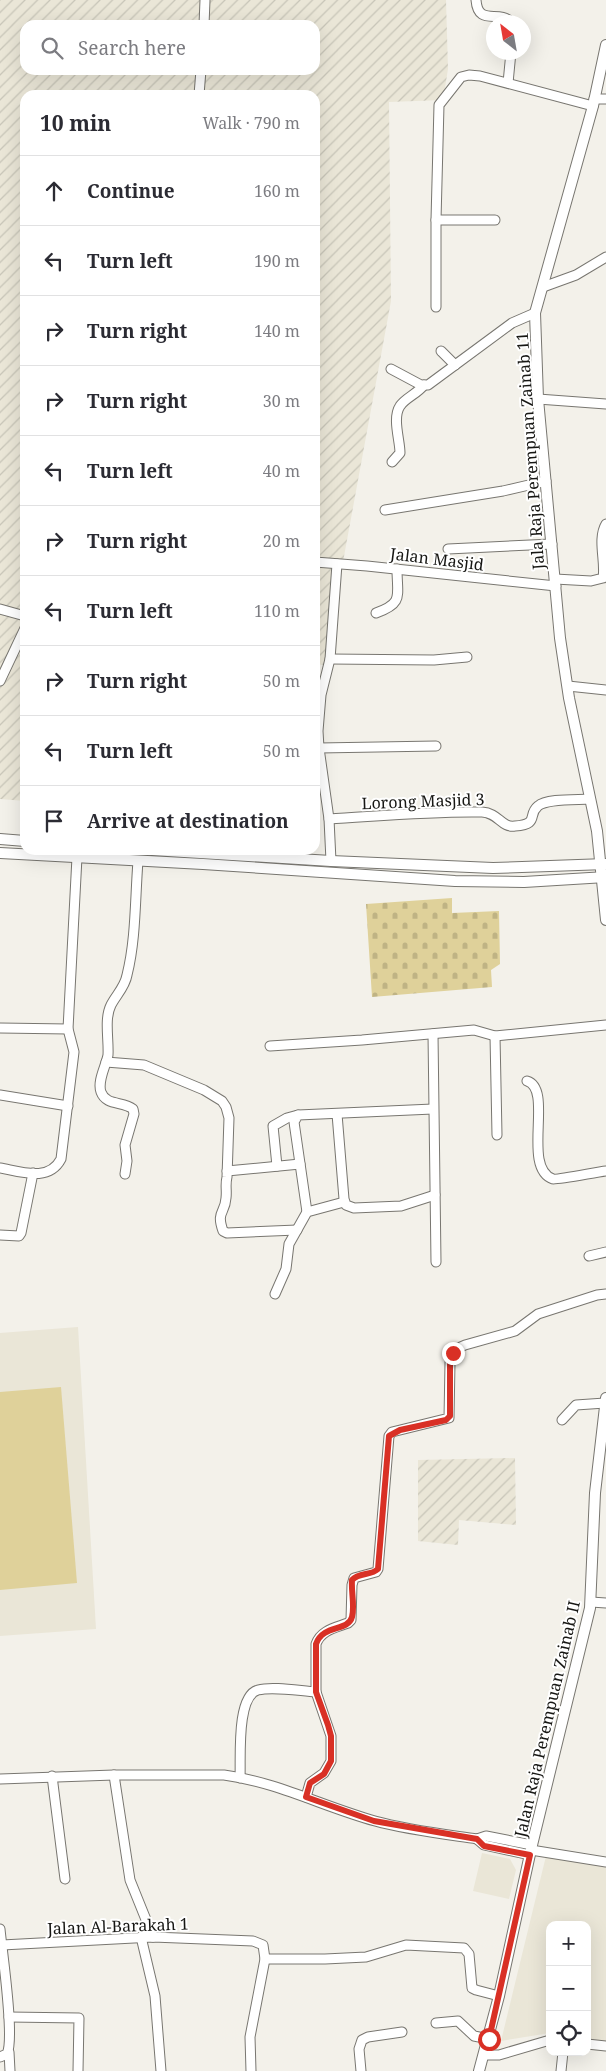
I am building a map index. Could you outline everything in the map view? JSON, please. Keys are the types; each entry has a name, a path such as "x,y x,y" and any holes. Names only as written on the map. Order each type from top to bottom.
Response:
{"main road":[{"name":"Jala Raja Perempuan Zainab 11","path":"597,831 560,638 538,399 535,313 594,102 606,45"},
{"path":"597,831 606,847"},
{"path":"597,831 604,864 606,914"},
{"path":"0,839 20,841"},
{"path":"0,853 20,854"},
{"path":"38,855 455,881 524,882 604,878"},
{"path":"233,855 493,868 604,864"},
{"name":"Jalan Raja Perempuan Zainab II","path":"479,2071 500,1996 531,1850 566,1714 591,1602 595,1493 605,1401"}],"street":[{"path":"204,20 205,0"},
{"path":"476,0 478,11 481,14 487,15"},
{"path":"508,83 510,60"},
{"path":"199,90 201,75"},
{"path":"436,307 439,105 456,82 465,75 480,76 594,102 606,99"},
{"path":"436,220 494,220"},
{"path":"543,287 576,275 606,257"},
{"path":"392,462 400,453 397,412 400,406 424,385 430,384 513,322 535,313"},
{"path":"441,351 455,365"},
{"path":"391,369 424,385"},
{"path":"538,399 606,404"},
{"path":"385,510 504,491 546,481"},
{"name":"Jalan Masjid","path":"320,562 556,583 591,581 603,578 606,566 603,532 606,524"},
{"path":"448,549 552,544"},
{"path":"320,722 321,695 330,659 337,564"},
{"path":"376,613 391,607 397,600 397,569"},
{"path":"0,609 20,615"},
{"path":"0,681 20,639"},
{"path":"330,659 434,660 467,657"},
{"path":"568,686 606,690"},
{"path":"320,748 436,746"},
{"path":"320,755 329,819 331,861"},
{"name":"Lorong Masjid 3","path":"329,819 423,812 482,812 494,814 506,826 513,827 529,823 536,809 542,804 590,798"},
{"path":"0,1168 44,1173 56,1168 61,1159 74,1052 68,1029 77,857"},
{"path":"125,1174 127,1161 125,1145 134,1114 133,1109 129,1106 108,1102 101,1093 100,1086 109,1038 108,1014 127,978 138,861"},
{"path":"270,1046 474,1030 495,1036 606,1025"},
{"path":"0,1028 68,1029"},
{"path":"433,1034 436,1262"},
{"path":"495,1036 497,1135"},
{"path":"106,1062 144,1064 210,1093 222,1101 229,1118 226,1200 220,1219 223,1231 227,1233 297,1230"},
{"path":"527,1081 537,1088 539,1119 537,1150 545,1173 557,1179 606,1170"},
{"path":"0,1095 68,1106"},
{"path":"277,1166 273,1126 287,1118 433,1109"},
{"path":"337,1114 344,1202 348,1207 401,1206 435,1195"},
{"path":"275,1294 286,1269 289,1244 308,1212 294,1122 298,1116"},
{"path":"227,1171 300,1164"},
{"path":"0,1236 18,1236 33,1173"},
{"path":"308,1212 344,1202"},
{"path":"589,1256 606,1252"},
{"path":"306,1797 310,1783 324,1774 331,1761 331,1736 316,1692 316,1644 318,1638 324,1632 348,1624 352,1618 352,1580 357,1576 376,1572 378,1569 389,1436 392,1432 449,1418 451,1358 460,1346 515,1330 538,1314 597,1294 606,1294"},
{"path":"562,1420 576,1405 605,1401"},
{"path":"591,1602 606,1603"},
{"path":"240,1778 242,1718 249,1696 258,1690 267,1689 316,1692"},
{"path":"0,1778 193,1774 240,1778 306,1797 374,1821 477,1839 484,1846 531,1850 606,1862"},
{"path":"114,1775 130,1880 152,1937"},
{"path":"52,1776 65,1879"},
{"path":"0,1929 9,2017 10,2071"},
{"name":"Jalan Al-Barakah 1","path":"2,1945 152,1937 253,1941 263,1946 265,1959"},
{"path":"141,1938 155,1996 161,2071"},
{"path":"251,2071 249,2047 251,2024 265,1959 366,1957 406,1945 464,1948 469,1954 472,1988 500,1996"},
{"path":"9,2017 79,2018 78,2071"},
{"path":"436,2023 458,2021 474,2036 489,2039"},
{"path":"361,2071 359,2048 362,2040 368,2037 402,2032"},
{"path":"484,2055 488,2057 499,2055 546,2041"},
{"path":"591,2044 606,2046"},
{"path":"0,2057 5,2056 9,2052"},
{"path":"561,2071 563,2056"}],"shaded area":[{"path":"0,0 446,0 448,69 443,100 389,102 391,301 324,665 320,665 320,90 20,90 20,801 0,799"},
{"path":"78,1327 96,1629 0,1636 0,1333"},
{"path":"515,1458 516,1525 459,1520 458,1545 418,1541 418,1460"},
{"path":"482,1853 510,1859 516,1870 509,1899 473,1891"},
{"path":"546,1856 606,1866 606,2042 591,2040 591,1921 546,1921 546,2034 501,2041"}],"green space":[{"path":"452,898 452,913 499,911 500,964 491,970 492,987 372,997 366,904"},
{"path":"61,1387 77,1583 0,1590 0,1392"}],"route":[{"path":"453,1353 450,1363 449,1418 392,1432 388,1438 378,1569 376,1572 357,1576 352,1580 351,1620 348,1624 321,1634 316,1644 316,1692 331,1736 331,1761 324,1774 310,1783 306,1797 374,1821 477,1839 484,1846 530,1855 489,2039"}]}
